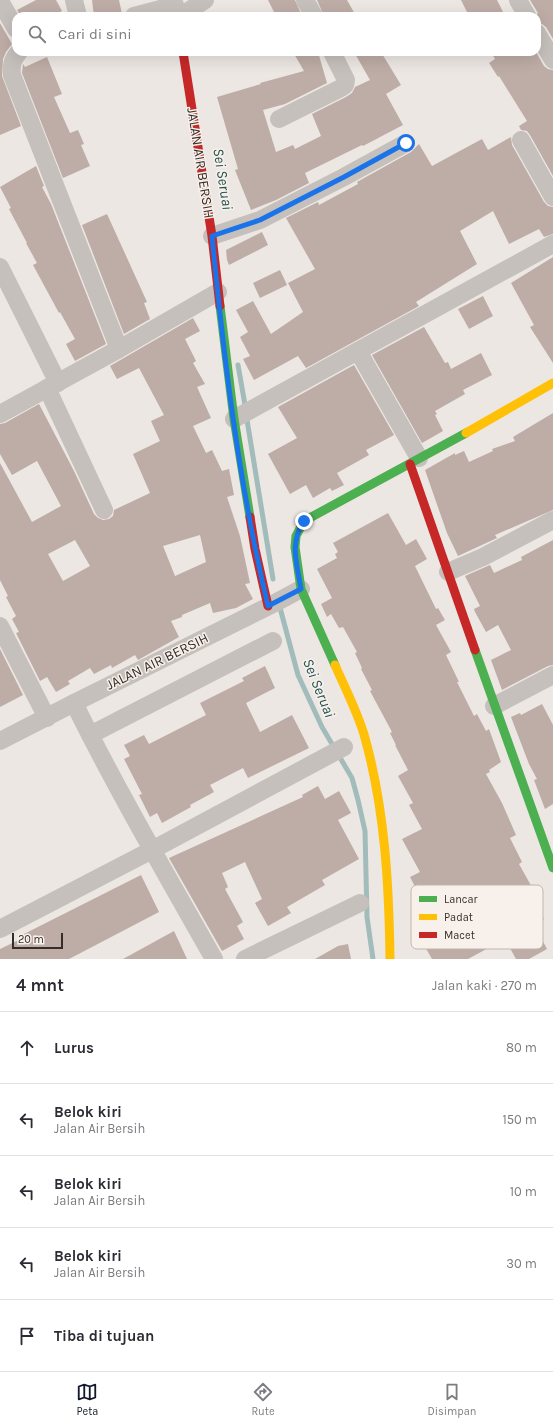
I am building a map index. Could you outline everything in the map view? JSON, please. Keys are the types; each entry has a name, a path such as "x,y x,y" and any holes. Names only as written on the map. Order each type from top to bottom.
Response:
{"street":[{"path":"74,0 77,12"},
{"path":"159,12 177,9 205,0"},
{"path":"306,0 312,12"},
{"path":"518,0 525,12"},
{"path":"0,1 12,22"},
{"path":"541,40 553,60"},
{"name":"JALAN AIR BERSIH","path":"0,741 282,599 254,549 234,419 218,292 218,235 184,56"},
{"path":"279,119 345,85 346,80 334,56"},
{"path":"10,61 12,75 119,349"},
{"path":"521,140 553,197"},
{"path":"218,235 260,220 284,209 406,143"},
{"path":"234,419 553,244"},
{"path":"0,267 104,510"},
{"path":"0,414 119,349 218,292"},
{"path":"358,351 414,461 448,572 494,706 553,868"},
{"path":"390,959 389,898 378,793 365,737 350,700 282,599 295,547 296,536 304,521 553,383"},
{"path":"448,572 483,557 553,520"},
{"path":"0,626 47,718"},
{"path":"90,735 273,641"},
{"path":"494,706 553,675"},
{"path":"74,703 152,850 214,959"},
{"path":"0,928 152,850 338,750"},
{"path":"245,959 360,903"}],"building":[{"path":"36,0 56,0 62,11 18,12 17,10"},
{"path":"92,0 119,0 122,12 94,12"},
{"path":"268,0 295,0 300,12 274,12"},
{"path":"317,0 347,0 354,12 322,12"},
{"path":"461,0 497,0 503,12 467,12"},
{"path":"530,0 553,0 553,39 546,27 541,24 541,12 537,12"},
{"path":"0,23 12,44 3,59 2,76 21,126 0,135"},
{"path":"295,56 319,56 327,83 285,104 263,110 276,152 293,145 295,149 321,136 312,114 346,97 352,93 355,87 370,80 356,56 383,56 401,85 386,94 403,125 363,146 362,145 305,173 309,183 276,200 251,210 235,170 238,169 217,97 304,71"},
{"path":"493,56 538,56 544,66 553,70 553,176 530,135 527,131 521,130 519,126 527,121 499,76 498,77 489,63 495,59"},
{"path":"47,57 62,94 54,97 70,133 78,130 84,144 81,145 90,166 63,178 22,73 23,64 25,67"},
{"path":"511,137 512,145 544,202 548,206 553,207 553,234 544,237 539,229 509,244 493,211 460,231 477,264 416,302 419,306 306,368 298,356 254,380 243,359 250,356 240,337 248,332 236,310 253,301 271,334 303,312 288,283 315,269 286,218 318,202 319,205 358,184 357,182 411,152 419,144 432,166 482,139 488,150"},
{"path":"36,166 44,186 42,187 51,204 106,344 75,361 66,344 75,339 33,265 37,263 9,209 11,208 0,187"},
{"path":"107,214 147,302 144,303 150,319 124,334 82,225"},
{"path":"262,232 268,245 229,265 226,250"},
{"path":"553,257 553,363 530,327 534,325 511,283"},
{"path":"280,270 287,285 260,298 253,283"},
{"path":"483,296 493,316 469,329 458,309"},
{"path":"193,318 200,331 185,339 196,361 193,363 205,384 197,387 211,418 193,426 206,453 212,450 222,471 229,469 234,495 227,497 240,536 250,583 245,584 253,599 236,608 213,613 210,603 182,615 182,617 171,621 179,637 138,660 135,655 112,668 111,665 94,674 90,668 68,681 70,684 56,692 47,677 40,681 16,633 19,632 12,619 16,616 6,597 8,596 0,580 0,463 32,522 61,506 37,461 12,475 0,454 0,424 5,423 39,404 74,471 94,514 103,520 109,519 113,516 114,510 150,493 133,454 160,441 151,421 164,415 139,368 117,379 110,366","holes":["200,535 206,562 175,576 163,546","75,540 90,566 63,581 48,554"]},
{"path":"424,327 445,363 448,362 451,369 481,353 492,375 463,390 465,394 435,411 437,414 435,415 443,431 422,443 372,355"},
{"path":"354,365 394,435 366,450 369,455 337,473 344,485 332,491 330,488 313,498 306,485 290,494 268,454 297,438 278,407"},
{"path":"553,413 553,510 495,535 497,538 458,556 447,533 425,470 455,453 455,455 464,451 469,462 493,451 492,449 515,441 513,437"},
{"path":"388,513 406,545 416,539 427,559 415,566 436,609 438,608 445,620 436,625 451,652 446,655 459,682 457,682 474,716 477,714 486,731 489,729 501,762 489,770 490,772 486,774 502,803 516,835 510,838 522,862 519,864 531,885 414,885 410,877 420,872 402,839 422,829 409,805 413,803 398,776 408,770 395,745 390,733 392,732 370,691 372,690 361,669 362,668 355,653 357,652 343,627 339,628 331,614 327,617 321,604 332,598 317,569 337,558 335,554 338,552 333,543"},
{"path":"553,540 553,665 548,666 502,690 491,660 511,650 498,625 486,632 474,609 480,606 465,576 490,565 494,573 522,560 521,557"},
{"path":"0,649 23,695 0,707"},
{"path":"265,666 275,688 246,703 260,732 292,715 309,748 248,778 243,768 210,785 214,792 162,823 157,813 150,817 139,795 142,794 124,759 130,756 124,745 144,735 149,744 206,715 200,703 244,681 242,678"},
{"path":"542,704 553,725 553,804 545,809 534,780 537,779 529,764 511,717 520,713 521,715"},
{"path":"318,786 325,799 339,791 351,813 338,820 359,859 322,880 325,885 287,907 291,913 268,926 255,903 262,899 245,862 222,873 228,887 225,889 243,922 237,926 244,939 222,951 169,858 303,797 302,795"},
{"path":"141,875 159,912 69,959 0,959 0,949 23,938 22,935"},
{"path":"174,931 187,959 123,959"},
{"path":"543,941 547,949 529,959 516,959 510,949 543,949"},
{"path":"348,944 351,959 315,959 338,946"},
{"path":"426,949 486,949 468,959 432,959"}],"waterway":[{"name":"Sei Seruai","path":"238,365 245,405"},
{"name":"Sei Seruai","path":"247,420 273,579"},
{"name":"Sei Seruai","path":"279,604 298,675 322,727 352,778 358,800 365,831 367,917 373,959"}],"traffic: fast":[{"path":"220,306 234,419 250,517"},
{"path":"335,665 301,589 295,547 296,536 304,521 466,433"},
{"path":"475,650 553,868"}],"traffic: slow":[{"path":"466,433 553,383"},
{"path":"335,665 356,711 372,765 385,848 390,959"}],"traffic: jam":[{"path":"184,56 212,236 220,306"},
{"path":"410,464 475,650"},
{"path":"250,517 255,549 268,606"}],"route":[{"path":"304,521 296,536 295,547 301,589 268,606 254,549 234,419 212,236 216,236 260,220 290,206 406,143"}]}
